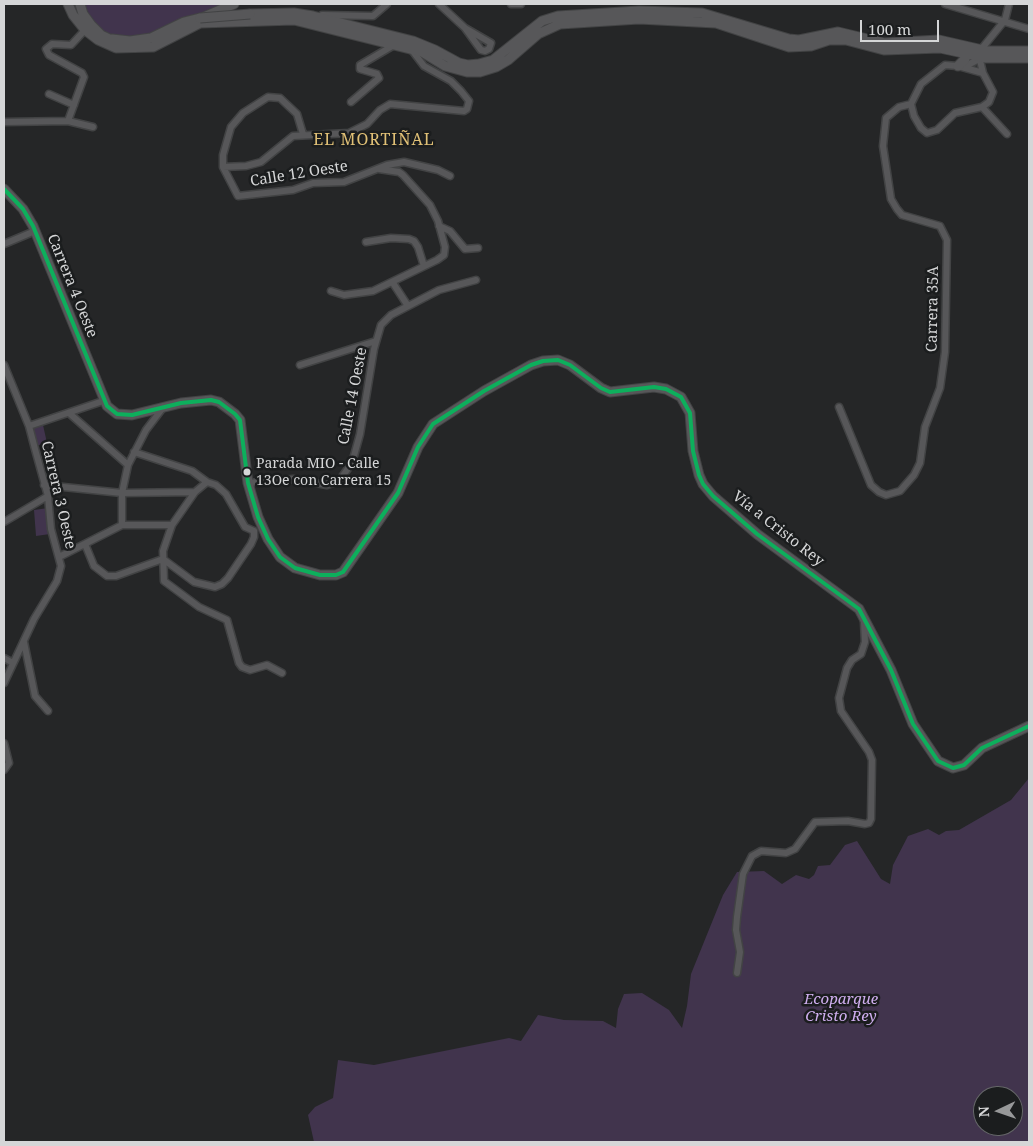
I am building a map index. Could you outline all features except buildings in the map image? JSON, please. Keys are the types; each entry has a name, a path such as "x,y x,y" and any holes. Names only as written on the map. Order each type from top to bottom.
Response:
{"main road":[{"path":"69,6 85,30 98,40 116,48 141,49 159,46 231,5"},
{"path":"80,8 91,25 106,38 124,44 152,44 231,5"},
{"path":"80,8 85,30"},
{"path":"106,38 130,41 151,38 194,19 294,13 413,41 459,63 479,64 494,60 542,21 558,16 639,11 702,13 789,47 811,46 829,40 846,40 884,50 940,48 980,53 1028,52"},
{"path":"200,24 294,20 411,49 433,57 445,66 457,70 480,72 496,67 538,34 560,24 639,19 717,20 789,39 838,32 884,44 939,40 980,53"},
{"path":"958,66 965,59 963,52"},
{"name":"Carrera 4 Oeste","path":"4,189 23,209 35,231 103,401"},
{"name":"Vía a Cristo Rey","path":"103,401 117,414 123,416 162,409 195,400 219,402 240,420 248,482 261,525 272,547 289,565 315,574 336,575 343,572 398,493 418,447 433,424 484,391 531,365 543,361 558,360 610,392 654,387 666,389 681,397 687,405 692,421 693,451 699,475 709,492 764,540 838,592 860,610 892,670 913,724 931,754 942,764 953,768 964,765 982,748 1029,726"}],"street":[{"path":"313,16 373,16 387,4"},
{"path":"439,4 465,28"},
{"path":"511,4 521,4"},
{"path":"945,4 1005,20 1029,29"},
{"path":"980,53 982,73 993,92 989,102 982,107 955,113 940,128 927,133 921,128 914,116 911,104 921,84 945,66 971,65 980,53 1005,20 1009,4"},
{"path":"68,121 84,76 82,73 49,55 46,49 52,44 71,45 85,30"},
{"path":"375,39 382,44 382,53"},
{"path":"351,102 379,78 377,74 360,69 360,65 394,45"},
{"path":"303,134 297,114 289,104 280,98 268,97 243,113 231,127 223,148 223,167 254,164 293,136 303,134 324,136 349,133 367,124 380,110 390,104 464,111 467,109 469,106 466,96 451,81 424,66 411,49"},
{"path":"424,66 426,59 433,57"},
{"path":"958,66 982,73"},
{"path":"49,94 74,105"},
{"name":"Carrera 35A","path":"839,407 871,485 886,495 900,491 914,474 920,463 924,427 940,388 945,352 947,240 940,226 902,215 896,209 891,199 883,146 886,118 899,107 911,104"},
{"path":"982,107 1007,134"},
{"path":"4,122 68,121 93,127"},
{"name":"Calle 12 Oeste","path":"223,167 238,196 293,190 312,183 344,182 404,162 438,170 450,176"},
{"path":"332,291 344,295 373,291 393,283 437,260 444,254 445,247 439,226 430,205 399,172 379,169"},
{"path":"439,226 450,231 465,249 478,248"},
{"path":"4,244 35,231"},
{"path":"366,242 391,238 409,238 418,247 424,266"},
{"name":"Calle 14 Oeste","path":"248,482 293,479 327,485 338,481 352,463 360,434 376,341 382,325 391,316 439,290 476,280"},
{"path":"393,283 408,306"},
{"path":"300,365 376,341"},
{"name":"Carrera 3 Oeste","path":"4,365 29,426 48,496 51,529 59,557 60,575 40,607 24,642"},
{"path":"29,426 103,401"},
{"path":"122,524 122,493 128,465 146,430 162,409"},
{"path":"69,413 128,465"},
{"path":"134,452 192,471 207,482 216,484 226,494 244,527 254,531"},
{"path":"207,482 195,492 172,525 163,559 164,581 199,607 228,620 238,663 242,667 250,670 267,665 282,673"},
{"path":"44,485 122,493 195,492"},
{"path":"4,522 48,496"},
{"path":"59,557 122,524 172,525"},
{"path":"163,559 194,582 216,587 228,578 251,544 254,531 261,525"},
{"path":"85,544 94,566 107,576 116,576 163,559"},
{"path":"737,973 740,952 736,930 737,917 743,874 752,856 761,851 786,853 795,849 815,822 848,821 865,824 871,818 872,760 869,752 841,712 839,698 847,668 852,660 861,654 865,642 864,624 860,610"},
{"path":"4,683 24,642"},
{"path":"24,642 35,696 48,711"},
{"path":"4,658 13,663"},
{"path":"4,743 9,763 4,770"}],"green space":[{"path":"80,4 234,4 156,37 107,38"},
{"path":"43,425 47,443 35,446 31,428"},
{"path":"48,508 50,534 36,536 34,510"},
{"name":"Ecoparque Cristo Rey","path":"1029,778 1029,1142 314,1142 308,1115 315,1107 333,1098 338,1060 374,1065 509,1038 521,1041 538,1015 564,1020 603,1021 616,1028 618,1009 624,994 642,993 669,1010 682,1028 691,974 723,895 737,872 764,871 782,884 796,875 809,879 814,875 818,866 830,865 845,845 857,841 881,879 890,884 893,865 908,836 928,829 939,835 946,831 959,830 1011,800"}],"transit line":[{"path":"4,189 23,209 33,226 107,406 117,414 132,415 181,403 211,400 219,402 235,414 240,420 248,483 258,517 268,539 280,557 295,568 320,575 336,575 343,572 398,493 418,447 433,424 484,391 531,365 543,361 558,360 570,365 601,388 610,392 654,387 666,389 681,397 690,413 693,451 703,484 713,496 757,534 859,609 891,670 913,724 938,761 953,768 964,765 982,748 1029,726"}],"place":[{"name":"Parada MIO - Calle 13Oe con Carrera 15","path":"247,472"}],"district":[{"name":"EL MORTIÑAL","path":"374,140"}]}
